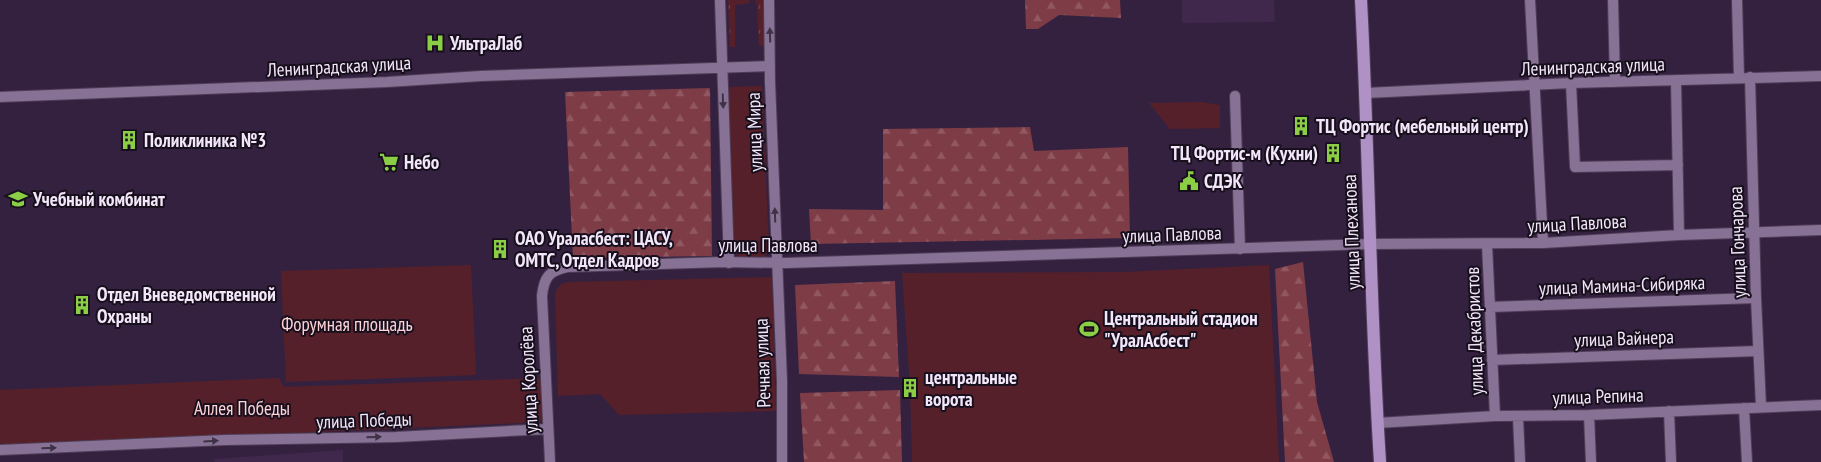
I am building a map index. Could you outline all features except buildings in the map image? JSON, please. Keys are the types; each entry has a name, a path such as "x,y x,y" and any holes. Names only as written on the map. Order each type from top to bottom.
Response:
{"main road":[{"name":"улица Плеханова","path":"1360,0 1366,93 1370,244 1380,462"}],"street":[{"name":"улица Мира","path":"720,0 729,262"},
{"name":"улица Мира","path":"769,0 776,263"},
{"path":"1530,0 1543,243"},
{"path":"1613,0 1615,82"},
{"name":"улица Гончарова","path":"1737,0 1745,78 1761,406"},
{"name":"Ленинградская улица","path":"0,97 387,82 481,76 770,66"},
{"name":"Ленинградская улица","path":"1366,93 1534,85 1821,76"},
{"path":"1676,81 1679,235"},
{"path":"1572,84 1575,166 1678,165"},
{"path":"1234,96 1240,249"},
{"name":"улица Павлова","path":"542,296 544,283 548,276 556,269 568,267 729,262 776,263 1370,244 1543,243 1679,235 1821,230"},
{"name":"улица Декабристов","path":"1487,244 1495,416"},
{"name":"Речная улица","path":"776,263 782,381 782,462"},
{"name":"улица Королёва","path":"542,296 550,462"},
{"name":"улица Мамина-Сибиряка","path":"1490,307 1756,298"},
{"name":"улица Вайнера","path":"1492,360 1758,351"},
{"name":"улица Репина","path":"1377,423 1495,416 1518,417 1821,405"},
{"path":"1744,408 1747,462"},
{"path":"1669,411 1671,462"},
{"path":"1589,414 1591,462"},
{"path":"1518,417 1520,462"},
{"name":"улица Победы","path":"0,450 225,440 396,437 548,429"}],"shaded area":[{"path":"1182,0 1274,0 1275,22 1182,23"},
{"path":"343,450 343,462 215,462 214,459"}],"green space":[{"path":"728,0 749,0 749,3 735,5 735,47 730,47"},
{"path":"756,0 764,0 766,46 759,46"},
{"path":"1025,0 1120,0 1121,18 1059,15 1038,29 1026,29"},
{"path":"762,86 769,249 763,259 741,260 734,250 728,87"},
{"path":"710,88 712,256 573,258 565,92"},
{"path":"1201,102 1220,105 1220,128 1170,129 1149,103"},
{"path":"1030,127 1034,151 1128,147 1130,238 811,244 809,209 883,210 883,129"},
{"path":"1303,262 1317,402 1334,462 1285,462 1275,269"},
{"name":"Форумная площадь","path":"471,265 476,375 286,382 281,271"},
{"name":"Центральный стадион \"УралАсбест\"","path":"1269,265 1279,462 912,462 910,385 902,273 1124,272"},
{"path":"772,277 776,411 619,415 600,394 558,396 555,292 560,285 567,282"},
{"path":"895,281 899,377 799,374 795,285"},
{"name":"Аллея Победы","path":"279,378 284,387 541,378 543,422 0,446 0,390"},
{"path":"900,390 902,462 804,462 800,393"}],"place":[{"name":"УльтраЛаб","path":"435,43"},
{"name":"ТЦ Фортис (мебельный центр)","path":"1301,126"},
{"name":"Поликлиника №3","path":"129,140"},
{"name":"ТЦ Фортис-м (Кухни)","path":"1333,153"},
{"name":"Небо","path":"389,162"},
{"name":"СДЭК","path":"1189,181"},
{"name":"Учебный комбинат","path":"18,199"},
{"name":"ОАО Ураласбест: ЦАСУ, ОМТС, Отдел Кадров","path":"500,249"},
{"name":"Отдел Вневедомственной Охраны","path":"82,305"},
{"name":"Центральный стадион \"УралАсбест\"","path":"1089,329"},
{"name":"центральные ворота","path":"910,388"}]}
